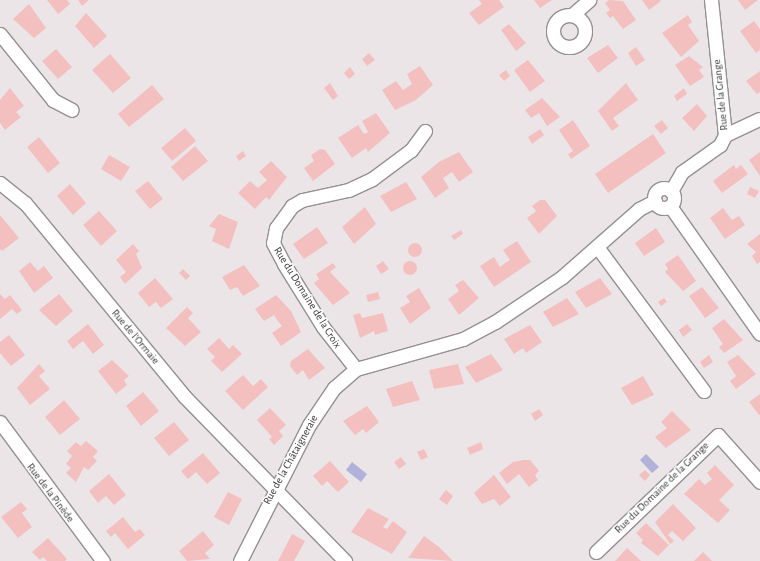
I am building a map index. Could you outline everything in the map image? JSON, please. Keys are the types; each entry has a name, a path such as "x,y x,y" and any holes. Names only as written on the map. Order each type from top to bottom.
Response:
{"street":[{"path":"572,15 589,0"},
{"name":"Rue de la Grange","path":"671,190 682,172 720,145 725,135 711,0"},
{"path":"0,34 53,100 72,110"},
{"path":"725,135 760,119"},
{"name":"Rue du Domaine de la Croix","path":"356,369 323,327 284,264 273,243 276,228 292,206 302,200 348,190 372,179 411,150 425,131"},
{"name":"Rue de l'Ormaie","path":"0,183 25,203 179,390 273,491 345,561"},
{"path":"356,369 463,339 513,310 598,248 639,209 655,201 658,190 671,190 674,198 670,206"},
{"path":"655,201 661,208 670,206"},
{"path":"670,206 760,334"},
{"path":"598,248 704,391"},
{"name":"Rue de la Châtaigneraie","path":"240,561 273,491 309,425 334,388 356,369"},
{"name":"Rue de la Pinède","path":"0,422 103,561"},
{"name":"Rue du Domaine de la Grange","path":"596,552 718,435 760,482"}],"water":[{"path":"646,454 659,467 652,473 640,460"},
{"path":"352,462 367,474 361,482 346,470"}],"building":[{"path":"47,0 67,0 70,4 58,14"},
{"path":"78,0 89,0 82,6"},
{"path":"479,0 499,0 504,7 479,25 469,13 482,4"},
{"path":"534,0 552,0 540,8"},
{"path":"609,0 623,1 636,20 623,29 613,16 610,18 606,13 610,10 605,3"},
{"path":"642,0 660,0 661,1 649,10"},
{"path":"738,0 758,0 745,10"},
{"path":"29,4 46,28 34,38 13,19"},
{"path":"86,13 107,36 94,48 75,26"},
{"path":"688,15 692,22 688,25 699,41 681,57 662,33"},
{"path":"754,21 760,29 760,50 756,53 740,31"},
{"path":"509,24 526,43 516,51 501,30"},
{"path":"608,45 618,58 598,73 587,58"},
{"path":"636,47 645,60 636,66 628,53"},
{"path":"56,49 72,67 58,79 42,61"},
{"path":"369,53 375,60 367,66 362,59"},
{"path":"110,54 131,78 113,93 92,70"},
{"path":"689,56 703,67 699,70 704,77 690,86 675,65"},
{"path":"528,60 545,81 530,92 514,70"},
{"path":"420,66 433,85 416,100 395,110 382,90 396,81 403,90 412,84 407,74"},
{"path":"350,67 355,74 349,79 344,73"},
{"path":"506,70 510,76 504,81 499,75"},
{"path":"760,71 760,92 757,94 746,81"},
{"path":"330,83 338,96 333,100 324,88"},
{"path":"626,83 638,100 613,118 619,126 612,131 598,111"},
{"path":"152,85 164,99 129,127 118,114"},
{"path":"10,88 24,106 16,112 21,117 5,130 0,123 0,100"},
{"path":"684,88 687,94 677,101 674,96"},
{"path":"542,98 560,117 547,126 539,113 531,118 525,110"},
{"path":"697,104 707,116 694,131 682,118"},
{"path":"376,113 390,133 368,152 366,148 352,158 338,138 358,125 364,134 368,132 362,121"},
{"path":"573,120 590,146 571,159 568,154 573,151 559,130"},
{"path":"662,120 668,128 661,134 654,126"},
{"path":"185,128 196,141 172,161 161,148"},
{"path":"540,129 544,135 532,144 528,137"},
{"path":"653,134 666,153 608,193 595,174"},
{"path":"39,137 60,163 48,173 27,147"},
{"path":"195,146 208,161 183,181 171,167"},
{"path":"320,149 325,150 335,164 313,181 304,168 314,161 311,155"},
{"path":"243,151 246,156 239,161 236,156"},
{"path":"459,152 473,172 459,182 452,172 443,178 449,188 435,198 421,177 439,162"},
{"path":"760,152 760,176 749,160"},
{"path":"109,155 130,167 121,181 101,169"},
{"path":"271,161 287,177 269,200 266,197 255,209 238,193 250,181 258,188 267,180 259,172"},
{"path":"734,165 736,169 741,165 748,174 722,193 713,181"},
{"path":"148,181 163,199 150,209 135,191"},
{"path":"406,182 417,199 391,212 380,196"},
{"path":"70,184 86,203 73,215 57,196"},
{"path":"750,187 759,191 755,198 747,194"},
{"path":"540,200 545,200 557,216 539,234 527,218 536,211 532,206"},
{"path":"365,207 376,224 354,244 342,227"},
{"path":"723,208 732,220 739,216 745,225 725,239 710,218"},
{"path":"99,211 117,231 101,246 83,225"},
{"path":"219,214 238,222 229,249 212,241 216,229 209,226"},
{"path":"0,215 19,238 2,251 0,249"},
{"path":"317,227 328,243 304,259 293,244"},
{"path":"656,228 665,242 644,256 635,243"},
{"path":"461,230 463,234 454,240 451,236"},
{"path":"760,234 760,262 757,264 752,256 756,252 747,244"},
{"path":"517,241 531,262 494,287 480,266 494,257 500,267 510,260 503,250"},
{"path":"415,243 420,245 422,250 420,255 415,257 410,255 408,250 410,245"},
{"path":"133,244 139,251 136,254 142,268 125,284 120,277 126,272 116,260"},
{"path":"678,255 696,281 683,291 665,272 668,269 665,264"},
{"path":"383,261 389,269 381,274 376,266"},
{"path":"410,261 415,263 417,268 415,273 410,275 405,273 403,268 405,263"},
{"path":"30,262 38,271 44,266 53,278 34,293 19,271"},
{"path":"333,263 336,267 330,272 350,293 333,305 314,283 319,279 316,274"},
{"path":"244,265 260,286 243,296 237,287 230,290 222,277"},
{"path":"183,269 190,276 186,280 179,273"},
{"path":"155,278 173,299 161,308 156,302 149,307 138,293"},
{"path":"600,278 612,294 586,308 575,292"},
{"path":"463,280 479,298 459,315 448,299 459,291 455,285"},
{"path":"702,287 719,308 705,318 689,296"},
{"path":"419,288 431,308 410,324 400,308 410,302 406,296"},
{"path":"378,292 380,299 368,302 366,295"},
{"path":"0,294 5,299 10,295 22,310 17,314 12,309 0,319"},
{"path":"59,294 73,311 56,326 39,310"},
{"path":"276,295 291,311 301,332 281,346 272,333 282,326 274,315 264,321 255,309"},
{"path":"567,298 579,314 553,327 543,312"},
{"path":"664,298 667,302 661,306 658,302"},
{"path":"187,307 193,313 188,318 201,332 185,346 166,328"},
{"path":"360,313 362,318 383,313 388,331 375,335 374,331 360,338 353,315"},
{"path":"724,319 743,340 724,353 719,347 723,344 712,328"},
{"path":"88,324 104,345 93,354 83,341 73,349 67,341"},
{"path":"687,324 692,330 683,337 679,330"},
{"path":"530,325 542,342 526,353 523,348 514,354 504,339"},
{"path":"9,335 25,355 11,366 0,353 0,342"},
{"path":"219,338 229,349 233,345 242,354 222,372 211,361 215,357 207,349"},
{"path":"308,349 325,368 309,380 303,370 297,375 290,366 291,361"},
{"path":"491,354 503,370 476,383 465,367"},
{"path":"709,355 713,362 704,368 700,362"},
{"path":"738,355 756,374 736,389 730,381 736,376 727,362"},
{"path":"112,360 129,376 124,380 127,385 116,394 98,371"},
{"path":"39,364 45,371 39,376 50,389 30,405 17,388"},
{"path":"458,364 464,384 434,389 429,370"},
{"path":"243,375 253,386 261,379 268,387 243,410 225,391"},
{"path":"643,376 654,395 632,405 621,388"},
{"path":"412,381 420,400 393,407 386,389"},
{"path":"143,392 159,411 141,426 126,406"},
{"path":"760,394 760,415 759,415 749,402"},
{"path":"64,400 80,419 60,435 45,417"},
{"path":"367,406 379,422 366,433 363,429 355,435 343,421"},
{"path":"270,408 286,425 279,431 283,436 274,445 269,439 272,437 257,420"},
{"path":"539,409 543,415 535,421 531,414"},
{"path":"672,411 691,430 666,448 655,437 667,428 661,422"},
{"path":"174,422 189,440 169,456 154,438"},
{"path":"86,441 98,451 93,457 97,461 88,470 84,467 76,482 66,473 71,468 66,464 72,456 67,451 76,442 81,446"},
{"path":"481,442 483,449 470,455 467,448"},
{"path":"424,449 428,457 421,460 417,452"},
{"path":"203,453 220,473 207,484 196,472 188,479 181,471"},
{"path":"401,457 406,464 399,469 394,462"},
{"path":"530,460 539,471 535,475 538,480 529,487 519,474 507,484 499,473 513,462"},
{"path":"330,461 349,482 338,492 327,481 322,486 313,476"},
{"path":"715,465 734,485 719,500 730,510 718,523 684,494 699,479 705,485 712,479 707,473"},
{"path":"645,470 650,475 645,481 639,475"},
{"path":"109,474 126,495 114,505 106,496 98,503 89,491"},
{"path":"494,475 511,497 500,506 494,499 482,504 474,493"},
{"path":"446,490 453,496 447,505 439,499"},
{"path":"228,492 242,499 229,525 214,517"},
{"path":"21,502 27,509 22,513 32,527 18,538 1,517"},
{"path":"673,504 696,528 683,541 672,531 668,535 674,541 670,544 655,522"},
{"path":"368,508 389,519 383,527 387,529 393,521 407,532 392,554 351,532"},
{"path":"123,517 135,532 140,529 145,535 128,549 115,533 111,537 106,531"},
{"path":"646,523 669,545 658,556 641,543 643,540 636,533"},
{"path":"203,531 214,545 205,553 210,559 187,561 179,551"},
{"path":"292,534 305,541 294,561 278,561"},
{"path":"424,536 439,547 453,561 408,558"},
{"path":"48,538 67,559 65,561 47,561 43,557 40,560 32,552"},
{"path":"627,548 641,561 615,561"},
{"path":"703,552 712,561 694,561"}]}
